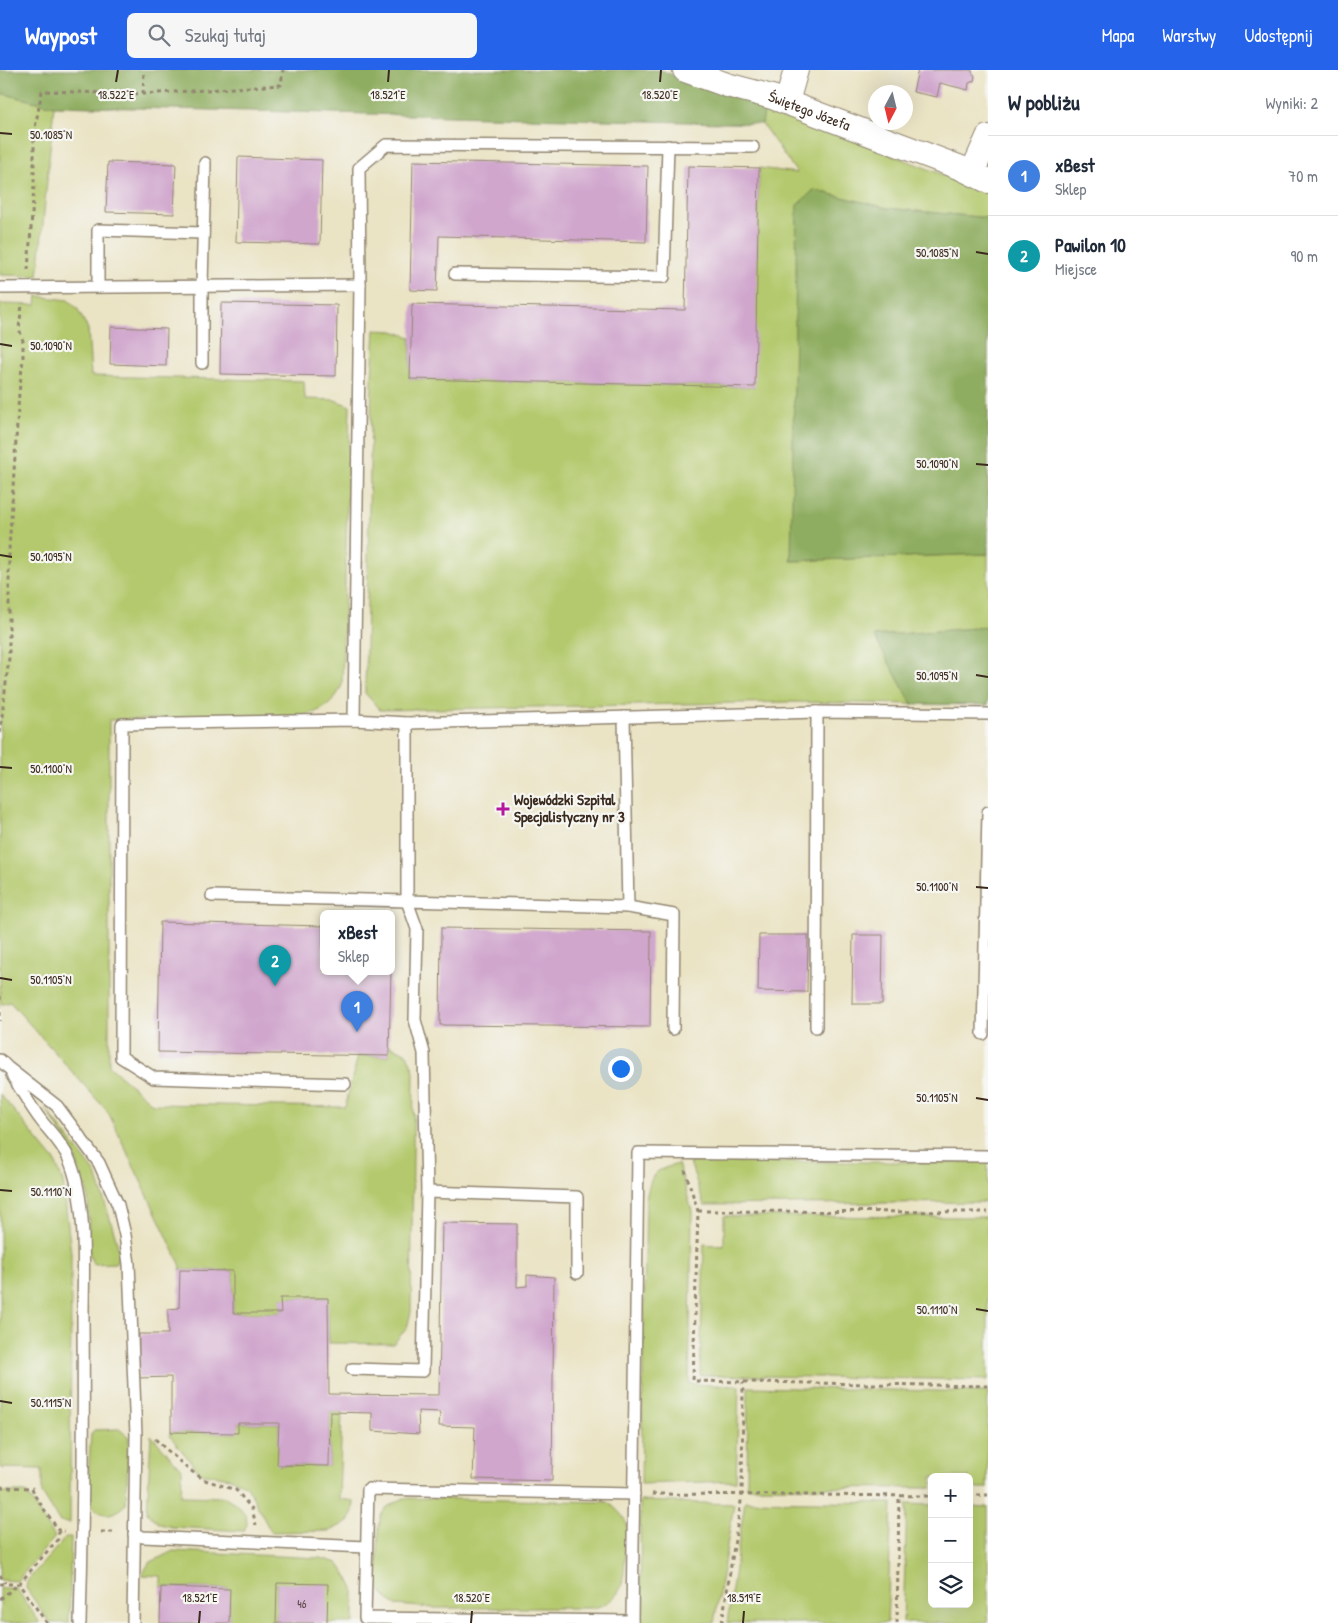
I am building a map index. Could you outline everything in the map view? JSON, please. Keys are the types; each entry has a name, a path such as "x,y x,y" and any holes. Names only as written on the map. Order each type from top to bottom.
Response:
{"street":[{"name":"Świętego Józefa","path":"685,70 727,85 787,102 980,177"},
{"path":"787,102 796,70"},
{"path":"980,177 988,137"}],"lane":[{"path":"354,720 360,285 359,168 386,145 753,147"},
{"path":"456,274 664,277 668,146"},
{"path":"202,363 205,163"},
{"path":"98,287 98,230 203,233"},
{"path":"0,288 360,285"},
{"path":"346,1084 154,1078 121,1058 122,724 354,720 407,723 817,712 988,714"},
{"path":"816,1027 817,712"},
{"path":"624,718 628,907"},
{"path":"352,1369 423,1370 427,1192 424,1053 415,1020 417,929 407,902 407,723"},
{"path":"983,1034 988,812"},
{"path":"212,896 628,907 674,915 673,1029"},
{"path":"4,1063 69,1158 78,1189 83,1264 84,1434 80,1623"},
{"path":"4,1063 58,1106 99,1163 118,1205 125,1235 129,1264 136,1436 132,1623"},
{"path":"634,1494 368,1489 365,1618 396,1621 632,1622 634,1494 638,1153 988,1156"},
{"path":"427,1192 577,1197 577,1273"},
{"path":"134,1534 143,1538 366,1547"}],"path":[{"path":"143,94 144,70"},
{"path":"0,733 9,658 9,550 19,393 23,359 23,341 19,328 19,318 27,288 34,186 34,134 42,91 143,94 281,85 283,70"},
{"path":"0,996 0,1021"},
{"path":"679,1153 698,1211 694,1381 988,1386"},
{"path":"698,1211 988,1212"},
{"path":"722,1623 742,1495 743,1382"},
{"path":"153,1438 188,1470 205,1480 236,1490 252,1508 260,1542"},
{"path":"0,1487 32,1488 59,1530 58,1539 19,1584 0,1599"},
{"path":"634,1494 928,1496"},
{"path":"973,1495 988,1495"},
{"path":"897,1623 899,1497"},
{"path":"59,1530 127,1532 134,1534"},
{"path":"0,1574 5,1584"},
{"path":"0,1584 19,1584"},
{"path":"19,1584 47,1623"}],"green space":[{"path":"0,70 661,70 701,87 765,106 762,124 54,106 0,93"},
{"path":"0,93 54,106 38,276 0,275"},
{"path":"765,106 988,192 988,218 887,208 814,190 791,561 988,554 988,627 874,636 912,704 789,702 380,710 365,693 372,377 375,330 393,331 411,337 410,379 754,387 759,168 797,173 762,124"},
{"path":"814,190 887,208 988,218 988,554 791,561 797,205"},
{"path":"37,296 68,300 77,308 88,329 91,376 304,381 305,399 335,400 350,406 342,685 332,702 318,711 304,716 109,720 109,1066 153,1104 345,1107 358,1056 389,1056 389,1045 407,1054 414,1071 411,1312 407,1328 393,1344 329,1343 327,1298 281,1298 281,1313 233,1313 233,1271 180,1270 181,1266 108,1112 10,1002 0,1005 0,304 36,305"},
{"path":"988,627 988,705 912,704 874,636"},
{"path":"0,1094 55,1161 63,1182 71,1253 70,1523 60,1522 42,1493 42,1469 0,1468"},
{"path":"45,1108 96,1174 119,1252 116,1263 93,1264 89,1253 88,1195 72,1149"},
{"path":"690,1162 988,1162 988,1202 704,1205"},
{"path":"678,1164 692,1211 689,1384 739,1386 736,1481 641,1484 646,1199 654,1174"},
{"path":"724,1216 988,1217 988,1380 700,1375 704,1244 724,1246"},
{"path":"748,1387 988,1392 987,1488 973,1488 973,1473 928,1473 928,1488 747,1487"},
{"path":"330,1412 342,1412 339,1499 354,1501 353,1511 348,1522 329,1531 271,1532 247,1486 230,1478 200,1473 169,1435 171,1432 237,1433 238,1423 279,1423 278,1465 329,1466"},
{"path":"119,1429 129,1437 126,1504 114,1513 105,1514 95,1509 90,1500 91,1434 94,1430"},
{"path":"151,1435 182,1470 181,1496 225,1497 235,1503 246,1515 247,1524 244,1531 172,1527 160,1524 147,1513"},
{"path":"0,1492 26,1492 55,1537 17,1581 0,1580"},
{"path":"404,1498 608,1502 622,1516 627,1526 623,1581 617,1594 611,1600 594,1608 434,1608 396,1605 387,1599 378,1587 379,1527 381,1515 387,1507"},
{"path":"640,1501 734,1504 714,1623 641,1623"},
{"path":"745,1501 892,1503 887,1623 727,1623"},
{"path":"907,1504 928,1505 928,1608 973,1608 973,1506 988,1507 988,1623 903,1623"},
{"path":"66,1537 71,1537 69,1623 50,1623 26,1588 27,1581"},
{"path":"173,1551 320,1558 338,1563 354,1589 354,1623 327,1623 277,1583 276,1623 229,1623 229,1589 161,1587 161,1576 142,1575 149,1563"},
{"path":"0,1588 16,1588 40,1623 0,1623"}],"building":[{"path":"918,70 972,70 975,76 974,81 969,83 968,90 940,83 937,97 913,92"},
{"path":"238,157 322,160 320,244 236,242"},
{"path":"413,161 648,166 646,242 439,236 437,291 410,290"},
{"path":"108,162 176,164 174,214 106,212"},
{"path":"688,166 759,168 755,387 410,379 412,304 685,310"},
{"path":"221,303 337,305 336,376 220,374"},
{"path":"111,327 167,329 166,366 110,364"},
{"path":"160,922 320,926 320,975 391,975 389,1056 158,1052"},
{"path":"441,928 651,931 650,1027 440,1025"},
{"path":"759,935 808,935 807,992 758,991"},
{"path":"853,935 883,935 882,1004 852,1004"},
{"path":"442,1223 517,1224 517,1287 527,1286 527,1275 554,1277 552,1481 473,1479 475,1427 439,1426 440,1412 418,1411 419,1434 372,1431 372,1413 330,1412 329,1466 277,1465 279,1423 238,1423 238,1433 171,1432 171,1377 138,1378 139,1334 168,1334 168,1309 179,1308 180,1270 233,1271 233,1313 281,1313 280,1298 328,1298 329,1394 439,1395"},
{"path":"277,1583 328,1584 327,1623 276,1623"},
{"path":"161,1587 230,1589 229,1623 160,1623"}],"place":[{"name":"Wojewódzki Szpital Specjalistyczny nr 3","path":"503,809"},
{"name":"Pawilon 10","path":"275,986"},
{"name":"xBest","path":"357,1032"}]}
